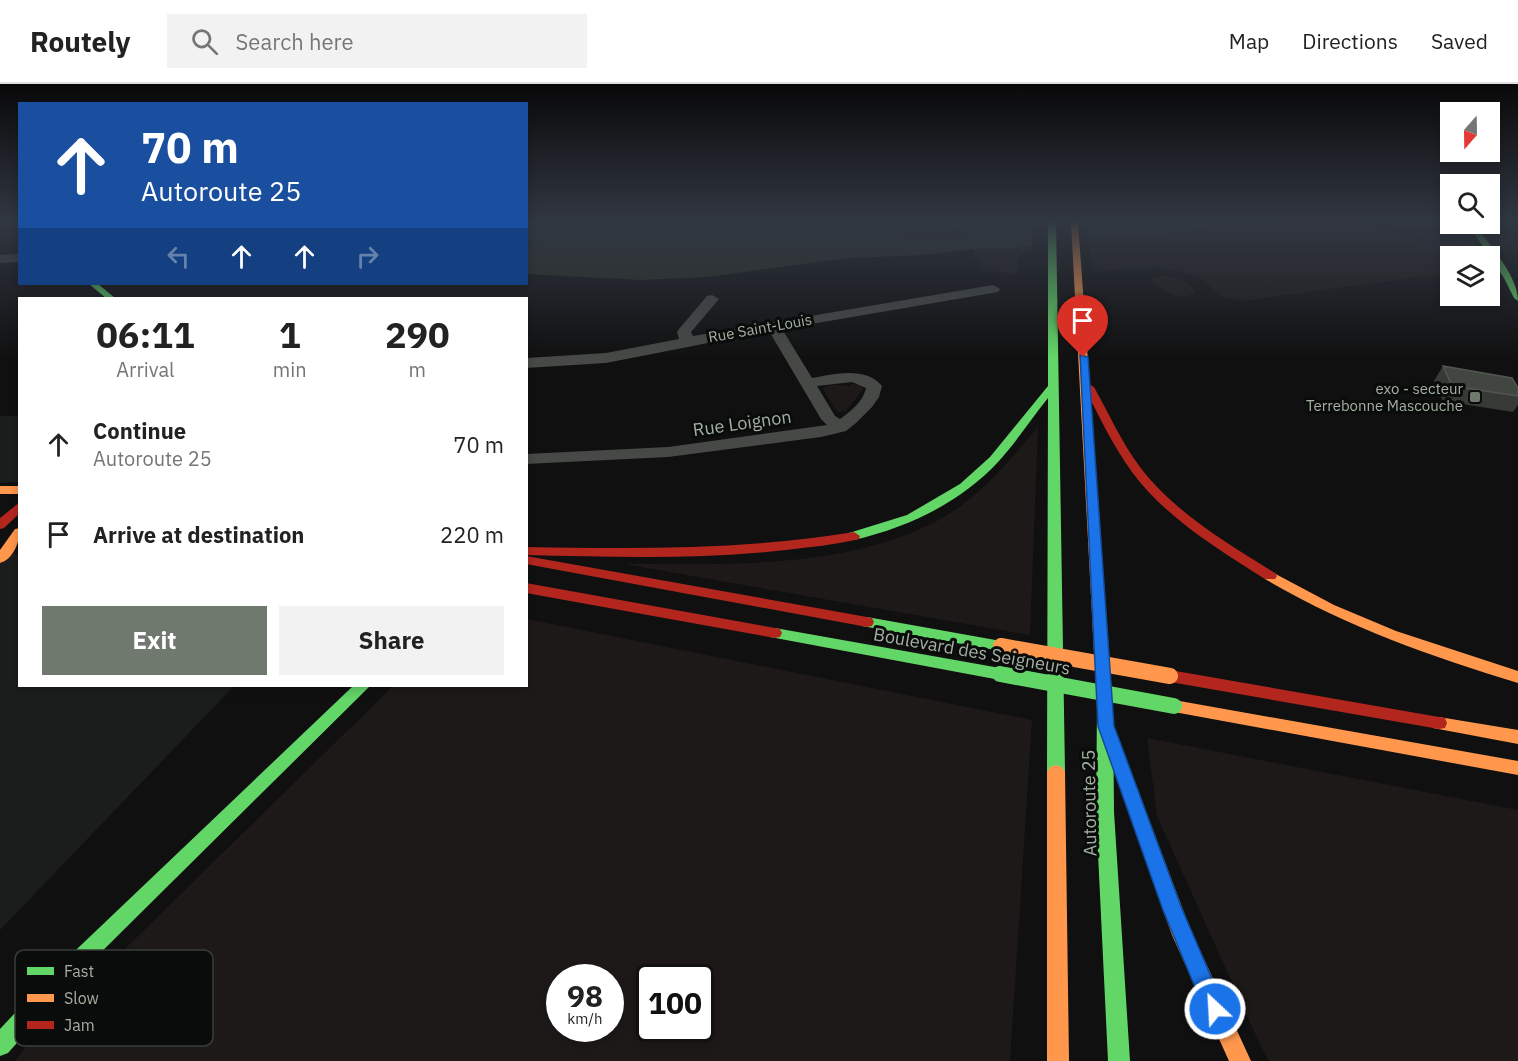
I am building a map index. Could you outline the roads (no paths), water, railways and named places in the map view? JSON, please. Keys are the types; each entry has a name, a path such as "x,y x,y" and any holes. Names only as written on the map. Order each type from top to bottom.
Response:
{"main road":[{"name":"Autoroute 25","path":"1052,268 1058,1061"},
{"name":"Autoroute 25","path":"1077,268 1106,726 1105,812 1119,1061"},
{"path":"1499,268 1518,298"},
{"path":"94,285 110,297"},
{"path":"1084,378 1123,449 1145,480 1178,512 1236,555 1284,584 1374,628 1440,654 1518,677"},
{"path":"528,551 657,554 736,552 797,546 873,530 928,509 967,484 990,464 1020,422 1053,387"},
{"path":"0,490 18,490"},
{"path":"0,509 18,509"},
{"path":"0,525 18,509"},
{"path":"2,557 18,535"},
{"path":"2,557 18,549"},
{"name":"Boulevard des Seigneurs","path":"528,560 1518,736"},
{"name":"Boulevard des Seigneurs","path":"528,588 1518,768"},
{"path":"90,950 361,687"},
{"path":"1106,726 1176,918 1206,990 1240,1061"},
{"path":"0,1045 15,1029"}],"street":[{"name":"Rue Saint-Louis","path":"528,363 592,360 687,341 993,289"},
{"path":"687,341 684,332 712,299"},
{"path":"773,326 829,419 840,427 849,421 873,394 874,386 866,380 853,378 809,383"},
{"name":"Rue Loignon","path":"528,459 668,452 821,432 840,427"}],"place":[{"name":"exo - secteur Terrebonne Mascouche","path":"1475,397"}]}
